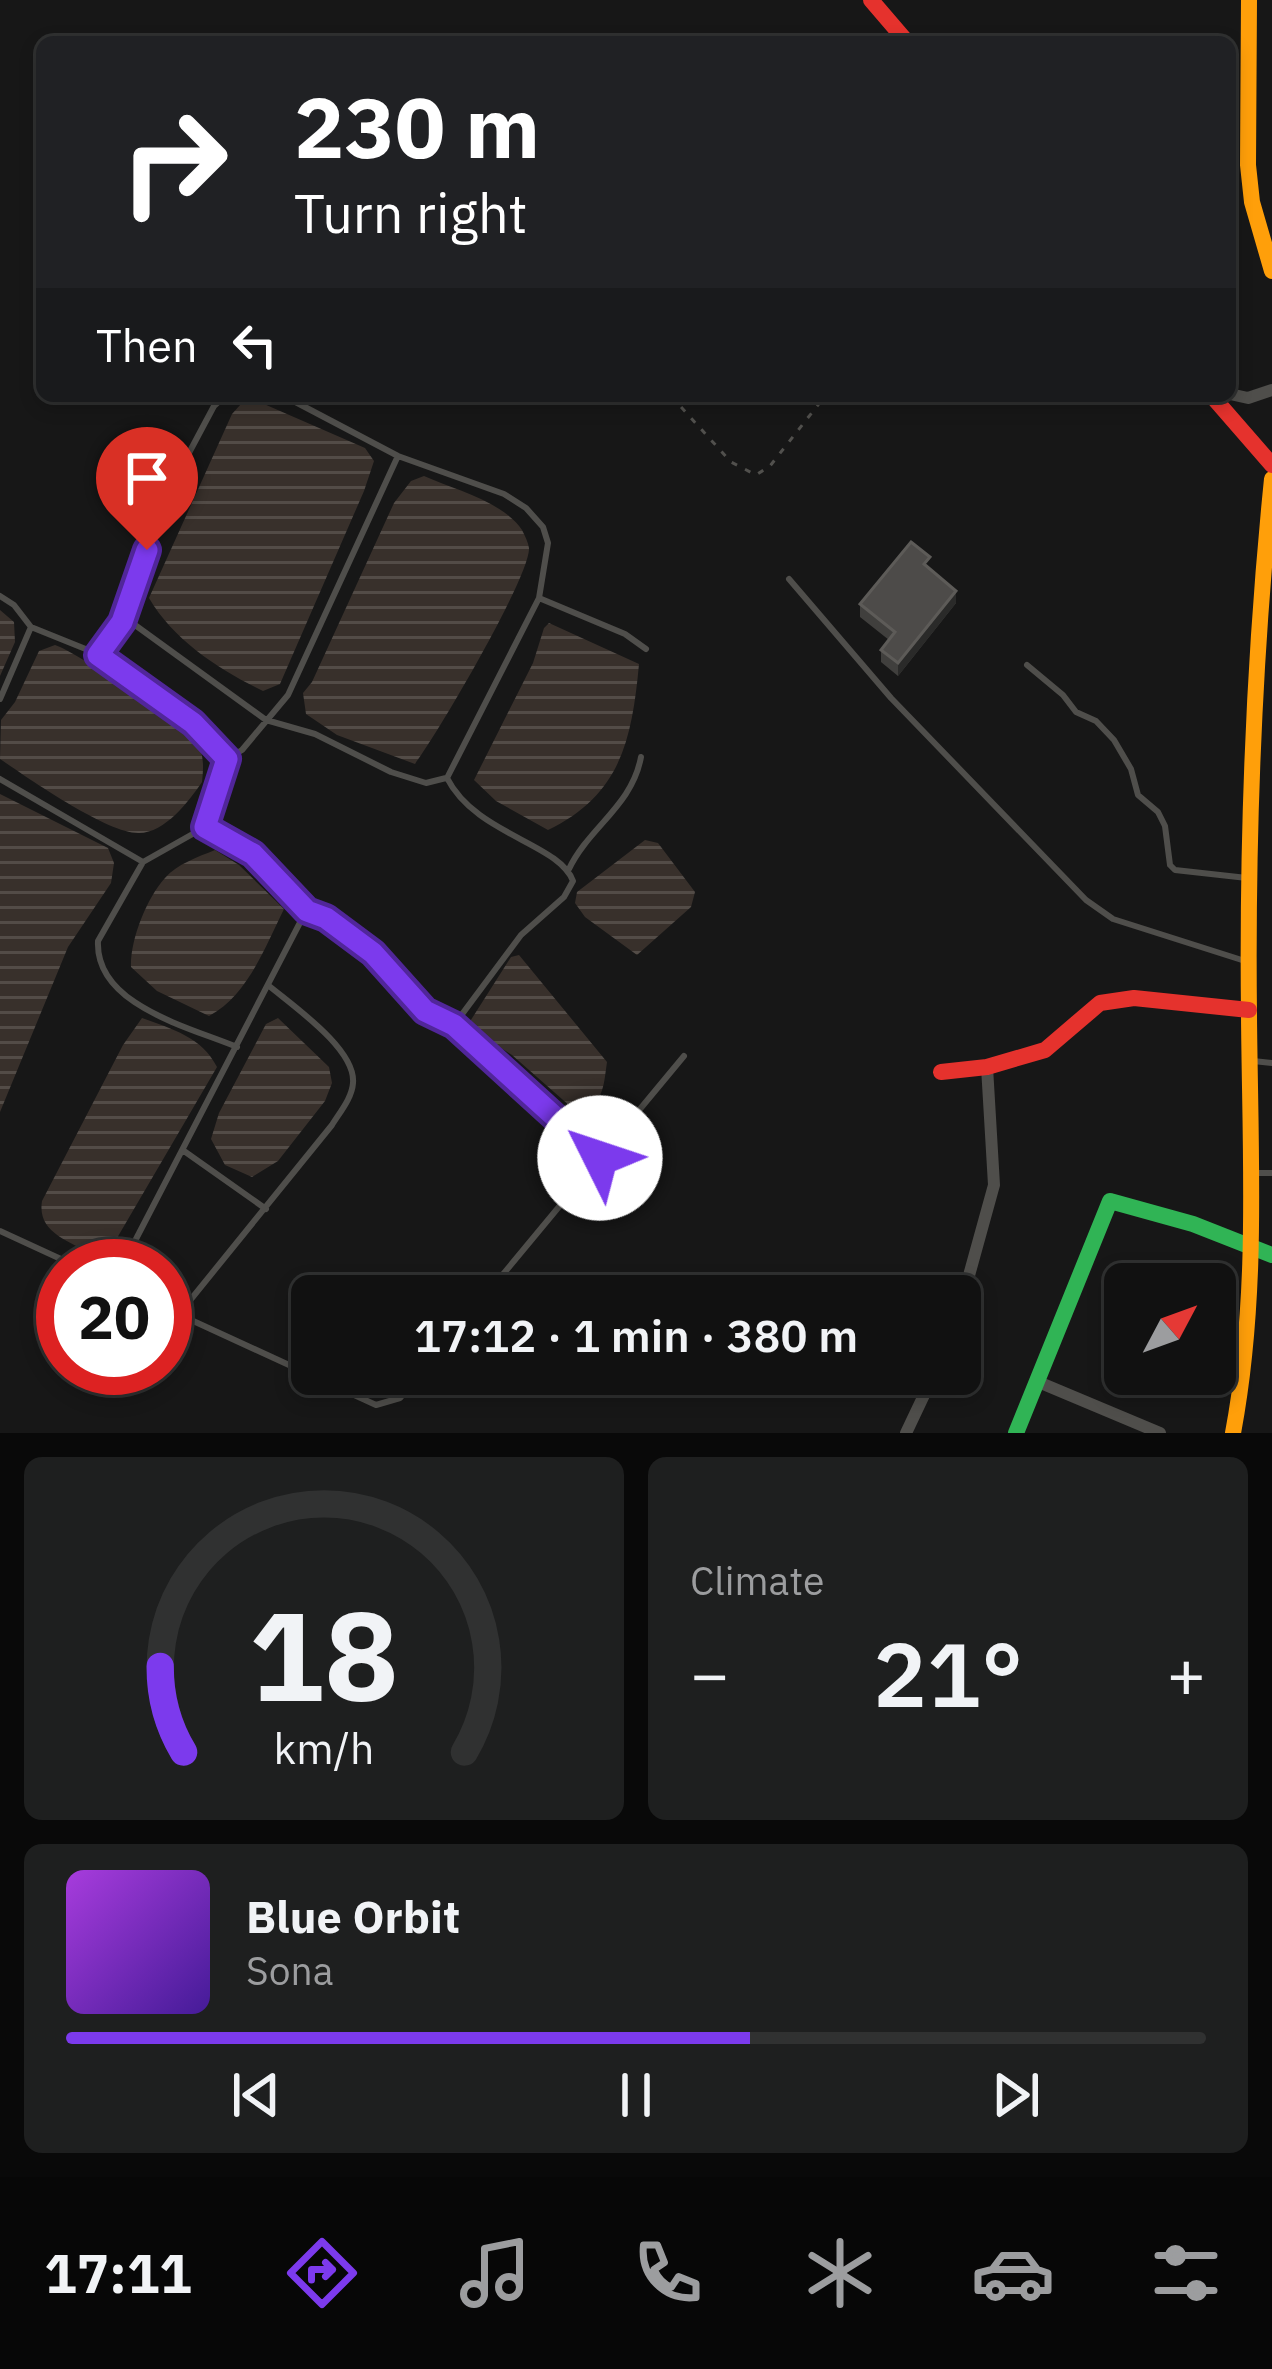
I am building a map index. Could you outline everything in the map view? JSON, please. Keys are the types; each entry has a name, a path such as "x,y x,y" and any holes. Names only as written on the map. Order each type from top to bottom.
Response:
{"main road":[{"path":"871,0 902,36"},
{"path":"1250,0 1248,164 1252,202 1272,271"},
{"path":"1217,402 1272,465"},
{"path":"1233,1433 1247,1370 1253,1247 1249,1010 1257,612 1272,479"},
{"path":"1257,612 1272,566"},
{"path":"940,1072 987,1067 1045,1050 1100,1003 1134,998 1249,1010"},
{"path":"1016,1433 1110,1201 1193,1224 1272,1255"}],"street":[{"path":"1236,395 1248,398 1272,390"},
{"path":"969,1275 994,1185 987,1067"},
{"path":"1036,1381 1160,1433"},
{"path":"907,1433 924,1395"}],"lane":[{"path":"98,655 122,622 132,584 190,451 218,402"},
{"path":"122,622 135,625 266,720 315,734 391,772 427,783 447,778 539,598 548,543 543,527 504,494 398,456 295,402"},
{"path":"237,1048 124,996 106,975 98,941 143,862 205,827 227,759 242,750 288,695 398,456"},
{"path":"789,579 891,698 1086,900 1113,919 1250,963"},
{"path":"0,596 31,627 98,655 193,723 227,759"},
{"path":"539,598 625,634 646,649"},
{"path":"0,700 31,627"},
{"path":"1027,665 1076,712 1096,721 1114,740 1131,769 1138,795 1158,812 1165,826 1170,865 1175,870 1252,878"},
{"path":"569,869 579,848 623,802 637,779 641,757"},
{"path":"447,778 457,798 472,812 569,869 573,881 564,898 521,935 454,1025"},
{"path":"0,779 143,862"},
{"path":"205,827 253,854 307,911 326,918 373,953 425,1011 454,1025 600,1158"},
{"path":"137,1239 307,911"},
{"path":"192,1298 332,1125 350,1096 354,1079 349,1060 268,986"},
{"path":"502,1275 684,1056"},
{"path":"1250,1060 1272,1063"},
{"path":"184,1151 266,1209"},
{"path":"1252,1173 1272,1173"},
{"path":"0,1231 36,1248"},
{"path":"192,1320 291,1366"},
{"path":"354,1395 376,1405 402,1395"}],"path":[{"path":"676,402 731,462 756,475 770,466 820,402"}],"shaded area":[{"path":"241,404 264,404 365,448 374,461 280,684 263,691 199,653 171,628 149,598 232,414"},
{"path":"424,476 503,512 522,530 529,548 499,621 415,764 337,735 306,714 303,693 394,503 411,481"},
{"path":"0,610 14,622 15,642 0,676"},
{"path":"549,623 639,664 632,717 618,762 592,800 548,830 496,801 474,780"},
{"path":"55,645 148,702 197,741 202,782 158,828 139,833 108,825 0,759 1,720 39,651"},
{"path":"0,794 108,848 114,863 111,883 68,947 0,1112"},
{"path":"645,840 658,843 695,892 691,907 637,955 585,917 575,903 577,892"},
{"path":"215,850 239,865 284,909 245,983 209,1016 157,991 131,967 131,957 146,909 165,878"},
{"path":"519,955 607,1062 600,1095 590,1105 571,1107 469,1023 511,957"},
{"path":"142,1018 195,1041 217,1067 116,1239 64,1239 44,1220 42,1201 123,1045"},
{"path":"278,1018 329,1067 332,1083 325,1101 278,1161 252,1177 225,1165 211,1139 219,1113 266,1024"}],"building":[{"path":"911,542 930,557 924,564 956,591 898,663 881,650 895,632 860,604"}],"traffic: fast":[{"path":"1016,1433 1110,1201 1193,1224 1272,1255"}],"traffic: slow":[{"path":"1249,0 1248,165 1252,202 1272,271"},
{"path":"1233,1433 1250,1277 1251,814 1272,479"}],"traffic: jam":[{"path":"871,0 902,36"},
{"path":"1217,402 1272,465"},
{"path":"941,1072 987,1067 1045,1050 1100,1003 1134,998 1249,1010"}],"route":[{"path":"147,550 122,622 98,655 193,723 227,759 205,827 253,854 307,911 326,918 373,953 425,1011 454,1025 600,1158"}]}
